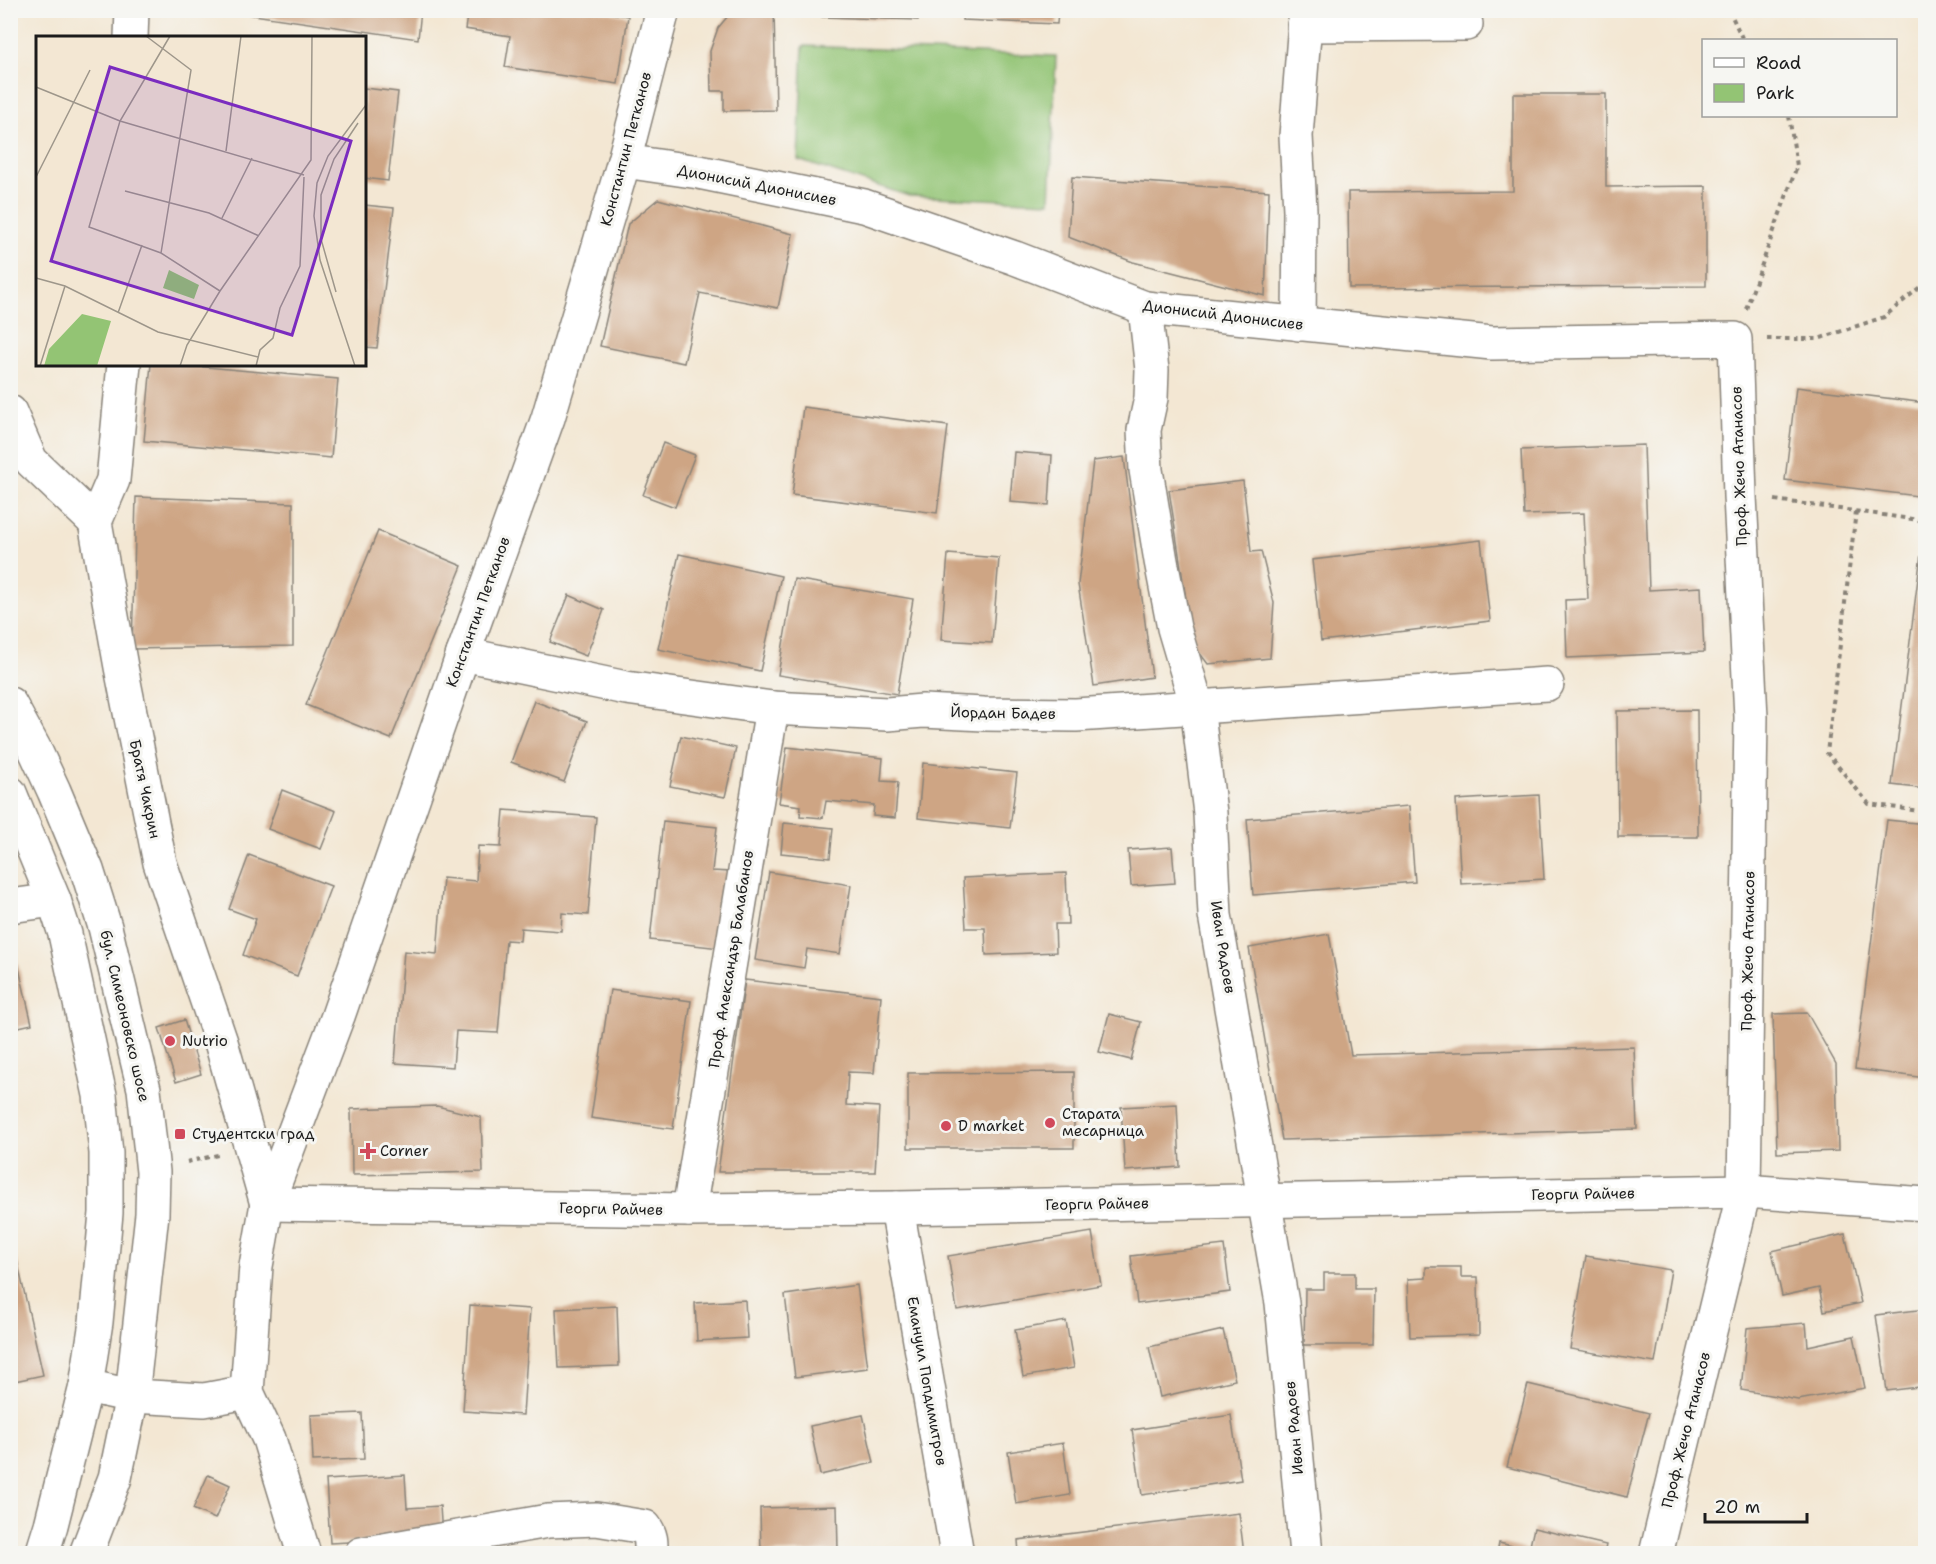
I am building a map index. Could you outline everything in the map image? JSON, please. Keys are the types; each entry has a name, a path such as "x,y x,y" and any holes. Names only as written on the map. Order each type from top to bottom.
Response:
{"street":[{"path":"131,36 132,10"},
{"name":"Константин Петканов","path":"246,1392 256,1266 267,1204 338,1016 463,654 548,418 624,161 663,10"},
{"path":"1299,324 1300,210 1296,136 1305,18 1466,24"},
{"name":"Дионисий Дионисиев","path":"624,161 699,171 864,206 1015,258 1145,308 1492,343 1735,339"},
{"name":"Иван Радоев","path":"1145,308 1152,370 1151,398 1144,430 1146,470 1174,628 1197,706 1210,813 1215,915 1282,1303 1306,1554"},
{"name":"Проф. Жечо Атанасов","path":"1656,1554 1744,1191 1751,717 1735,339"},
{"path":"10,412 31,460 94,522 113,480 124,366"},
{"name":"Братя Чакрин","path":"94,522 160,863 221,1042 267,1204"},
{"name":"Йордан Бадев","path":"463,654 626,688 772,708 887,714 923,711 984,714 1076,714 1547,684"},
{"name":"бул. Симеоновско шосе","path":"10,704 35,750 87,870 105,927 144,1089 153,1172 152,1214 132,1396 116,1478 86,1554"},
{"name":"Проф. Александър Балабанов","path":"689,1210 772,708"},
{"path":"10,793 54,900 65,934 100,1095 106,1153 105,1224 96,1322 86,1386 42,1554"},
{"path":"10,906 54,900"},
{"name":"Георги Райчев","path":"267,1204 689,1210 1744,1191 1926,1204"},
{"name":"Емануил Попдимитров","path":"897,1208 957,1554"},
{"path":"86,1386 132,1396 204,1400 246,1392 269,1438 304,1554"},
{"path":"361,1554 548,1521 596,1519 645,1527 652,1540 651,1554"}],"path":[{"path":"1729,10 1743,39"},
{"path":"1789,117 1797,166 1735,339 1818,339 1884,317 1926,282"},
{"path":"1740,496 1926,520"},
{"path":"1856,511 1827,753 1869,804 1926,812"}],"green space":[{"path":"803,46 1056,56 1050,202 909,196 798,160"}],"building":[{"path":"219,10 421,10 418,39"},
{"path":"468,10 592,10 628,16 618,84 505,67 510,36 465,29"},
{"path":"733,10 774,10 776,110 724,111 724,91 711,91 710,51 718,28"},
{"path":"823,10 918,10 918,20 822,17"},
{"path":"963,10 1058,10 1057,24 962,20"},
{"path":"366,88 398,92 388,181 366,178"},
{"path":"1513,94 1606,94 1606,187 1706,186 1706,286 1349,288 1348,192 1513,191"},
{"path":"1072,177 1269,191 1265,296 1133,262 1068,237"},
{"path":"658,199 793,234 778,308 700,293 684,363 600,346 628,224"},
{"path":"366,205 394,208 377,348 366,347"},
{"path":"151,366 196,366 338,379 331,458 144,441"},
{"path":"1796,387 1926,403 1926,497 1785,480"},
{"path":"803,407 948,426 937,513 792,495"},
{"path":"663,443 695,455 675,507 643,495"},
{"path":"1644,445 1649,590 1701,587 1704,652 1567,658 1565,600 1588,599 1584,513 1524,515 1521,450"},
{"path":"1014,452 1052,455 1049,505 1010,502"},
{"path":"1124,457 1152,677 1094,686 1078,584 1093,461"},
{"path":"1243,481 1251,552 1261,551 1274,603 1270,658 1208,664 1193,644 1169,490"},
{"path":"136,497 293,503 293,646 132,649"},
{"path":"378,531 462,566 391,739 306,705"},
{"path":"1923,538 1926,538 1926,789 1892,785"},
{"path":"1481,540 1490,621 1321,641 1312,560"},
{"path":"679,554 781,576 760,671 658,649"},
{"path":"948,554 999,558 992,643 941,640"},
{"path":"794,579 913,599 897,694 778,675"},
{"path":"569,595 604,610 586,656 550,642"},
{"path":"534,701 587,721 564,782 511,762"},
{"path":"1697,710 1698,837 1618,837 1617,711"},
{"path":"681,736 736,748 725,797 670,786"},
{"path":"787,747 883,758 881,781 898,782 895,818 873,816 874,805 826,801 823,818 800,816 801,806 779,803"},
{"path":"923,763 1017,773 1010,828 918,818"},
{"path":"282,790 336,811 321,849 268,829"},
{"path":"1539,795 1544,879 1461,884 1456,800"},
{"path":"1409,806 1415,882 1253,895 1247,819"},
{"path":"504,810 596,817 588,915 562,913 561,931 521,928 520,941 506,940 498,1033 456,1031 453,1067 395,1063 404,951 437,954 443,878 476,881 478,846 501,847"},
{"path":"1887,820 1926,824 1926,1078 1855,1069"},
{"path":"663,821 717,827 712,871 730,872 720,948 650,940"},
{"path":"784,823 833,828 830,858 781,853"},
{"path":"1172,847 1175,883 1131,886 1128,850"},
{"path":"249,855 331,886 297,976 243,955 256,919 229,909"},
{"path":"769,872 851,885 840,954 807,949 804,968 755,960"},
{"path":"1066,873 1068,924 1055,924 1056,952 986,955 985,928 966,928 963,878"},
{"path":"10,930 32,1024 10,1029"},
{"path":"1329,934 1351,1055 1634,1047 1637,1129 1282,1140 1249,948"},
{"path":"745,980 881,996 874,1073 848,1072 846,1105 879,1107 875,1172 718,1172"},
{"path":"610,990 691,1001 673,1129 591,1118"},
{"path":"1807,1013 1836,1064 1838,1151 1777,1153 1773,1014"},
{"path":"1109,1014 1141,1022 1131,1060 1099,1052"},
{"path":"184,1020 201,1074 176,1082 159,1028"},
{"path":"1074,1072 1074,1148 908,1148 908,1073"},
{"path":"1177,1104 1180,1167 1125,1171 1121,1107"},
{"path":"437,1106 481,1117 483,1172 352,1175 351,1109"},
{"path":"1092,1232 1101,1285 957,1310 948,1256"},
{"path":"1845,1234 1861,1303 1824,1311 1819,1288 1782,1296 1772,1251"},
{"path":"1224,1245 1230,1292 1137,1304 1131,1256"},
{"path":"1586,1256 1671,1270 1655,1363 1570,1349"},
{"path":"17,1260 43,1375 10,1382 10,1262"},
{"path":"1426,1267 1461,1267 1461,1277 1478,1277 1479,1335 1410,1337 1408,1279 1426,1278"},
{"path":"1324,1273 1355,1273 1355,1289 1374,1289 1373,1345 1304,1345 1305,1289 1324,1289"},
{"path":"857,1285 868,1368 795,1377 785,1295"},
{"path":"745,1300 747,1338 697,1341 695,1303"},
{"path":"470,1305 530,1309 523,1415 463,1411"},
{"path":"617,1306 619,1366 559,1368 556,1309"},
{"path":"1926,1309 1926,1386 1887,1391 1876,1315"},
{"path":"1066,1321 1074,1368 1023,1377 1015,1330"},
{"path":"1806,1323 1808,1346 1854,1336 1865,1388 1798,1400 1741,1390 1747,1328"},
{"path":"1223,1330 1235,1380 1160,1397 1149,1347"},
{"path":"1528,1384 1649,1413 1627,1497 1507,1467"},
{"path":"362,1413 364,1459 313,1461 311,1415"},
{"path":"863,1415 874,1463 820,1475 810,1426"},
{"path":"1231,1415 1241,1480 1142,1495 1132,1430"},
{"path":"1063,1443 1070,1495 1016,1504 1008,1452"},
{"path":"208,1475 230,1485 215,1519 193,1509"},
{"path":"405,1475 407,1508 440,1506 442,1537 330,1543 326,1480"},
{"path":"837,1506 838,1551 761,1553 760,1508"},
{"path":"1239,1513 1244,1554 1019,1554 1018,1540"},
{"path":"1534,1528 1606,1545 1604,1554 1497,1554 1499,1543 1529,1550"}],"place":[{"name":"Nutrio","path":"170,1041"},
{"name":"Старата месарница","path":"1050,1123"},
{"name":"D market","path":"946,1126"},
{"name":"Студентски град","path":"180,1134"},
{"name":"Corner","path":"368,1151"}]}
